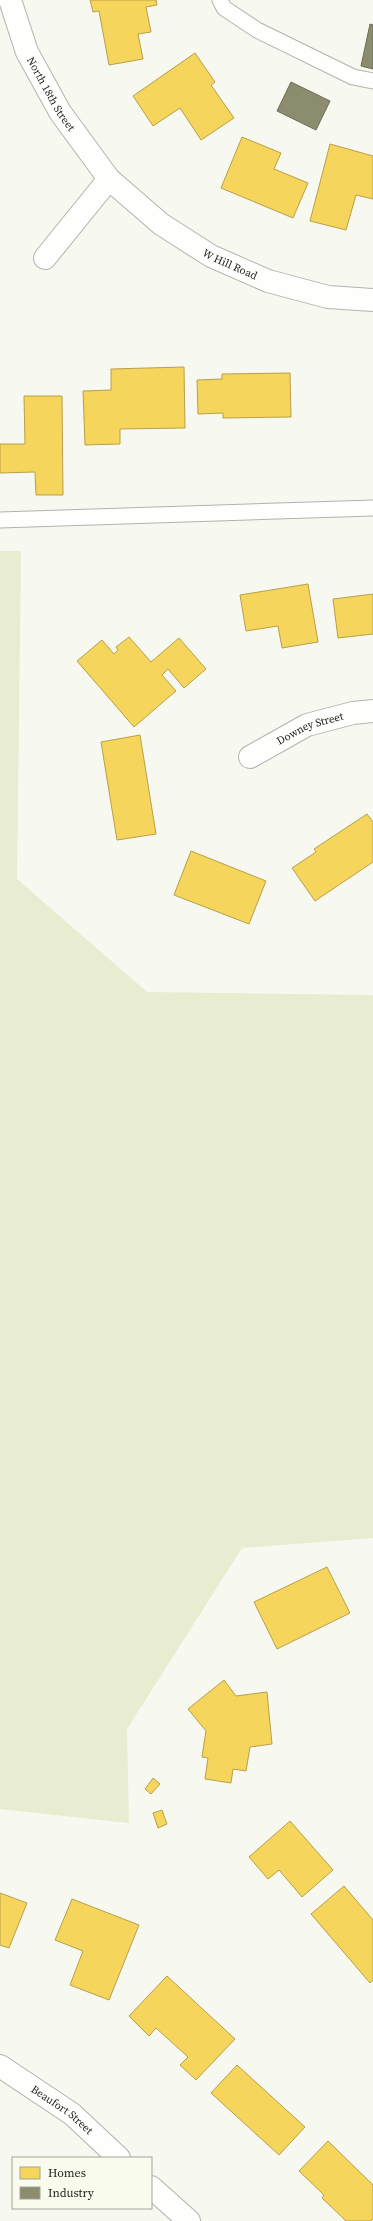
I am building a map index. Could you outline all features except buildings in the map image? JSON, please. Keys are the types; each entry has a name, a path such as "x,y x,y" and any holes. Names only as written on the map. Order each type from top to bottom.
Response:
{"street":[{"name":"North 18th Street","path":"10,0 27,52 60,112 109,179"},
{"path":"45,258 109,179"},
{"name":"W Hill Road","path":"109,179 161,224 211,256 268,281 328,297 373,300"},
{"name":"Downey Street","path":"250,757 307,725 353,713 373,711"},
{"name":"Beaufort Street","path":"0,2066 72,2114 118,2157"},
{"path":"152,2188 189,2221"}],"lane":[{"path":"220,0 224,8 257,30 353,77 373,81"},
{"path":"0,520 373,508"}],"green space":[{"path":"0,551 21,551 17,879 147,992 373,995 373,1538 242,1548 127,1729 129,1823 0,1809"}]}
